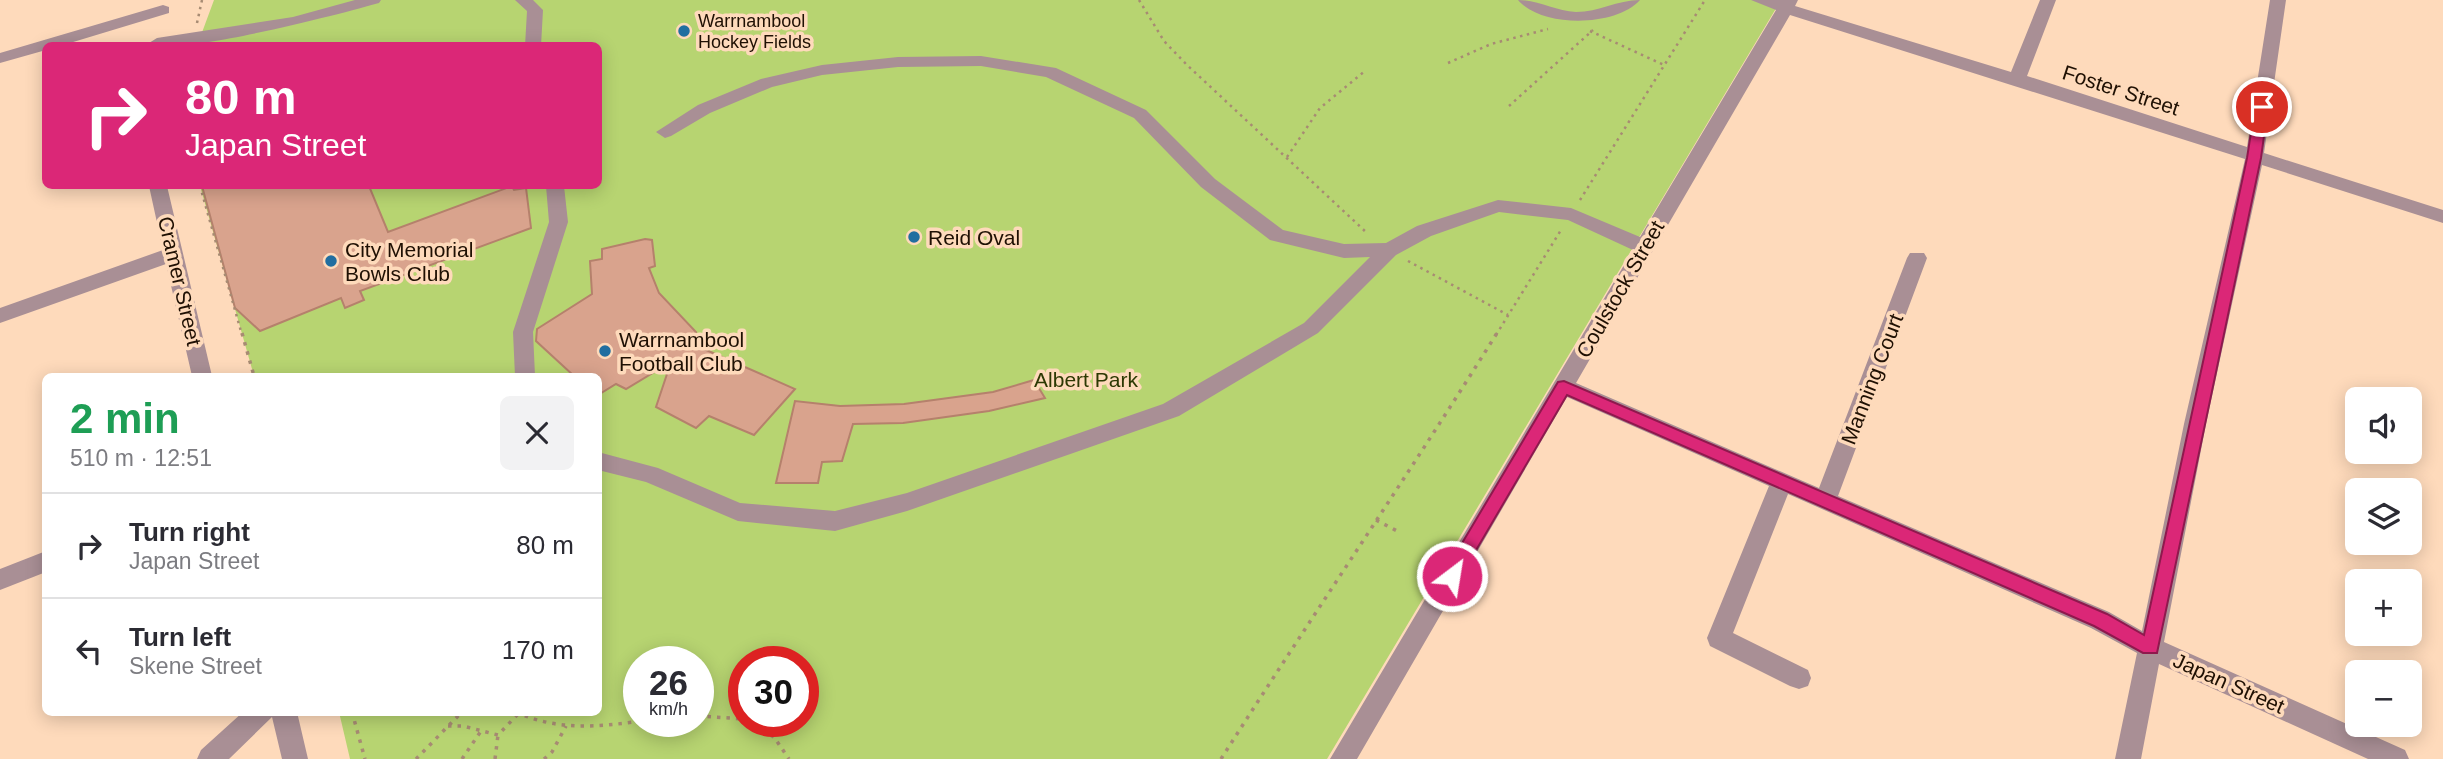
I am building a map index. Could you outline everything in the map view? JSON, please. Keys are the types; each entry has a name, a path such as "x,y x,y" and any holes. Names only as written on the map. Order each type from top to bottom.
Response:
{"street":[{"path":"169,42 294,22 373,0"},
{"path":"523,0 535,10 533,42"},
{"path":"1526,0 1555,22 1608,13 1632,0"},
{"name":"Foster Street","path":"1759,0 1787,4 2254,158 2443,217"},
{"path":"2017,79 2048,0"},
{"path":"2128,759 2254,158 2278,0"},
{"name":"Coulstock Street","path":"1343,759 1787,4"},
{"path":"50,42 164,5 157,42"},
{"path":"0,58 42,44"},
{"path":"665,132 704,109 766,83 822,70 898,62 981,61 1050,72 1140,114 1208,183 1277,235 1344,251 1389,250"},
{"name":"Cramer Street","path":"159,189 201,373"},
{"path":"525,373 523,332 550,260 561,200 556,189"},
{"path":"602,462 650,474 738,512 835,521 907,502 1171,410 1311,328 1389,250 1424,231 1498,206 1571,214 1644,247"},
{"path":"0,316 173,254"},
{"name":"Manning Court","path":"1825,500 1917,258"},
{"name":"Japan Street","path":"1564,387 2100,620 2150,648 2396,759"},
{"path":"1782,482 1720,638 1799,678"},
{"path":"0,580 42,563"},
{"path":"210,759 258,716"},
{"path":"285,716 295,759"}],"path":[{"path":"1139,0 1164,41 1186,64 1389,250 1508,315"},
{"path":"1221,759 1376,520 1403,483 1706,0"},
{"path":"1510,106 1608,13"},
{"path":"1448,63 1491,44 1555,22 1591,32 1664,65"},
{"path":"1287,157 1316,110 1337,89 1365,71"},
{"path":"201,189 253,373"},
{"path":"1376,520 1399,532"},
{"path":"353,716 365,759"},
{"path":"416,759 458,716"},
{"path":"495,759 498,736 515,716"},
{"path":"523,716 536,723 566,726 623,722"},
{"path":"448,726 498,736"},
{"path":"544,759 552,752 566,726"},
{"path":"462,759 481,731"},
{"path":"774,737 789,759"}],"green space":[{"name":"Albert Park","path":"214,0 1781,0 1327,759 350,759 340,716 602,716 602,373 253,373 201,189 602,189 602,42 198,42"}],"building":[{"name":"City Memorial Bowls Club","path":"203,189 370,189 388,232 504,189 526,189 531,228 360,291 364,300 345,308 341,298 260,331 235,308"},
{"path":"645,239 652,240 655,266 649,268 659,293 696,332 688,342 795,389 754,435 709,416 696,428 656,407 671,362 626,389 616,384 602,393 602,373 571,373 536,341 537,329 592,294 590,261 602,259 602,249"},
{"path":"1034,380 1045,398 989,411 903,423 853,424 842,461 822,462 818,483 776,483 795,401 840,406 904,404 993,392"}],"place":[{"name":"Warrnambool Hockey Fields","path":"684,31"},
{"name":"Reid Oval","path":"914,237"},
{"name":"City Memorial Bowls Club","path":"331,261"},
{"name":"Warrnambool Football Club","path":"605,351"}],"route":[{"path":"1452,576 1564,387 2100,620 2150,648 2195,424 2254,158 2262,107"}]}
